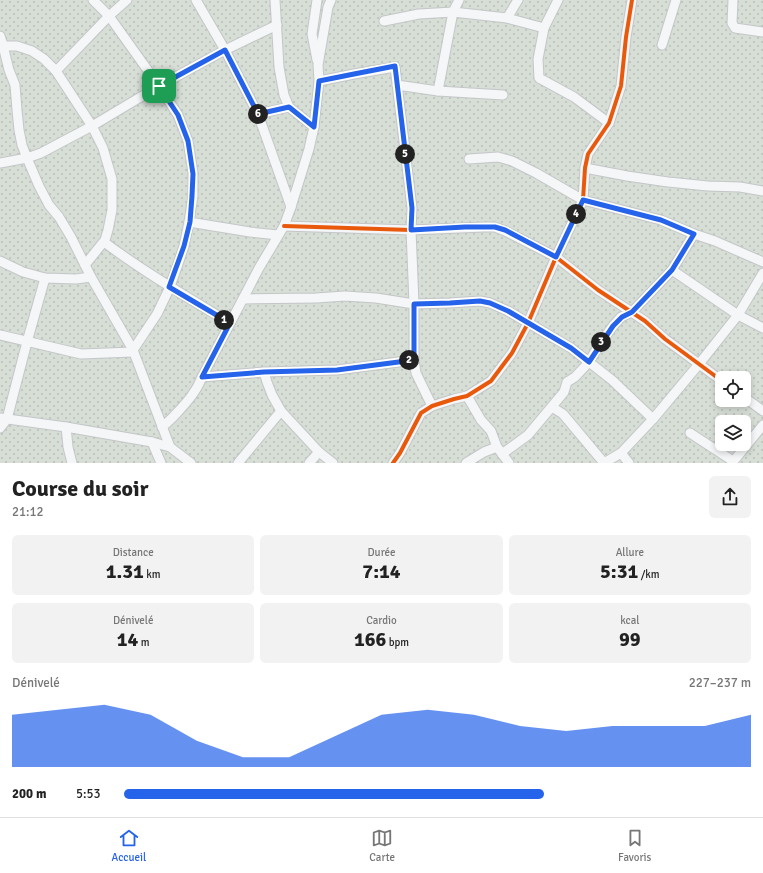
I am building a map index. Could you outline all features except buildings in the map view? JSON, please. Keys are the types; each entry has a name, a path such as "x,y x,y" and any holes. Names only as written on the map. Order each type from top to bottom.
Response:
{"street":[{"path":"93,0 109,16 178,115 188,141 193,174 190,222 184,246 157,314 133,351"},
{"path":"56,71 109,16 127,0"},
{"path":"196,0 225,50 258,114 291,207"},
{"path":"275,0 279,67 284,96 289,107 314,127"},
{"path":"162,427 168,423 184,406 198,386 259,268 284,226 291,207 309,149 314,127 319,81 318,65 312,34 317,0"},
{"path":"318,65 328,7 331,0"},
{"path":"438,91 453,12 459,0"},
{"path":"507,18 518,0"},
{"path":"558,0 544,28 538,59 539,78 574,98 609,123"},
{"path":"393,463 400,453 421,413 432,406 467,396 491,381 512,353 528,323 556,257 583,200 585,168 588,154 609,123 621,86 626,37 632,0"},
{"path":"662,45 676,0"},
{"path":"733,0 732,23 735,28 763,32"},
{"path":"384,21 419,14 453,12 507,18 544,28"},
{"path":"0,163 27,158 41,153 92,126 159,86 225,50 277,26"},
{"path":"0,36 9,70 16,85 17,110 22,145 27,158 49,205 59,217 71,237 91,277 133,351 170,447"},
{"path":"2,45 18,46 32,51 44,59 56,71 92,126 104,148 112,179 112,210 105,240 85,265"},
{"path":"319,81 395,66 412,208 411,230 414,304 414,360 416,373 432,406"},
{"path":"397,85 438,91 503,95"},
{"path":"258,114 289,107"},
{"path":"468,158 498,156 536,173 583,200 661,220 763,262"},
{"path":"585,168 668,182 708,186 740,187 763,191"},
{"path":"190,222 278,235"},
{"path":"284,226 411,230 495,227 505,230 556,257 598,290 646,321 665,339 715,376"},
{"path":"466,463 484,452 499,450 528,435 564,392 567,382 575,377 589,362 613,326 622,317 632,312 672,270 694,234"},
{"path":"104,242 169,287 230,323"},
{"path":"0,261 22,272 45,278 76,279 91,277"},
{"path":"672,270 738,315 763,328"},
{"path":"552,407 563,414 604,463 622,453 653,419 738,315 763,273"},
{"path":"0,428 4,419 45,278"},
{"path":"243,299 345,296 376,298 414,304 480,301 490,303 508,311 571,348 612,380 653,419"},
{"path":"0,335 81,354 133,351"},
{"path":"202,377 264,372 337,370 414,360"},
{"path":"264,372 270,389 281,411 319,452 333,463"},
{"path":"467,396 481,420 491,431 499,450 508,463"},
{"path":"751,402 763,411"},
{"path":"238,463 281,411"},
{"path":"4,419 66,427 152,442 170,447 191,463"},
{"path":"690,433 732,462 763,425"},
{"path":"66,427 68,447 72,463"},
{"path":"152,442 162,463"},
{"path":"309,463 319,452"},
{"path":"622,453 629,463"}],"shaded area":[{"path":"0,0 763,0 763,463 0,463"}],"cycle path":[{"path":"393,463 400,453 421,413 432,406 467,396 491,381 512,353 528,323 556,257 583,200 585,168 588,154 609,123 621,86 626,37 632,0"},
{"path":"284,226 411,230 495,227 556,257 598,290 645,321 665,339 715,376"}],"route":[{"path":"225,50 258,114 289,107 314,127 319,81 395,66 412,208 411,230 484,226 495,227 505,230 556,257 583,200 661,220 694,234 672,270 632,312 622,317 613,326 589,362 571,348 508,311 490,303 480,301 414,304 414,360 337,370 264,372 202,377 230,323 169,287 184,246 190,222 193,174 188,141 178,115 159,86 225,50"}]}
